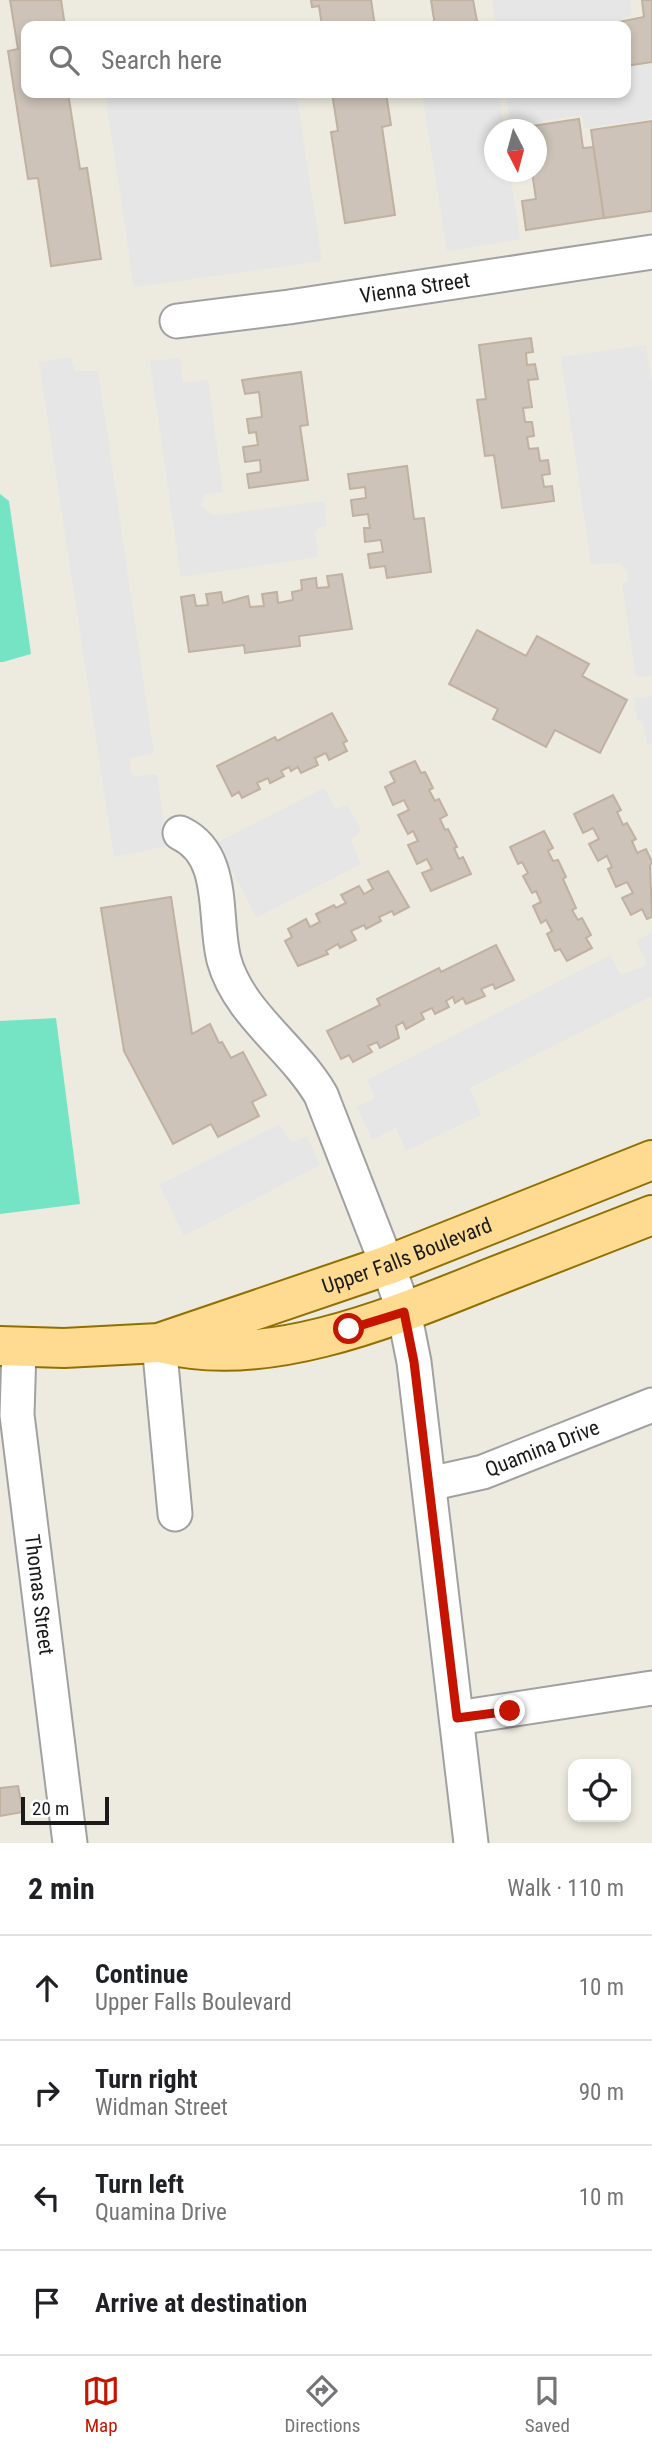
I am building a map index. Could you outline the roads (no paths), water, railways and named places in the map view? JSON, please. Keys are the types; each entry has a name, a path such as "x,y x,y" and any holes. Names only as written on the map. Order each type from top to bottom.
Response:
{"main road":[{"name":"Upper Falls Boulevard","path":"9,1347 113,1347 159,1343 388,1265 652,1160"},
{"name":"Upper Falls Boulevard","path":"159,1343 195,1351 252,1350 324,1336 404,1312 652,1215"}],"street":[{"name":"Vienna Street","path":"177,321 289,307 652,252"},
{"path":"180,833 199,846 213,872 220,938 230,978 240,995 300,1063 321,1095 404,1312 414,1362 471,1843"},
{"path":"159,1343 175,1514"},
{"name":"Thomas Street","path":"9,1347 10,1443 70,1843"},
{"name":"Quamina Drive","path":"429,1485 483,1472 652,1405"},
{"path":"457,1718 652,1688"}]}
